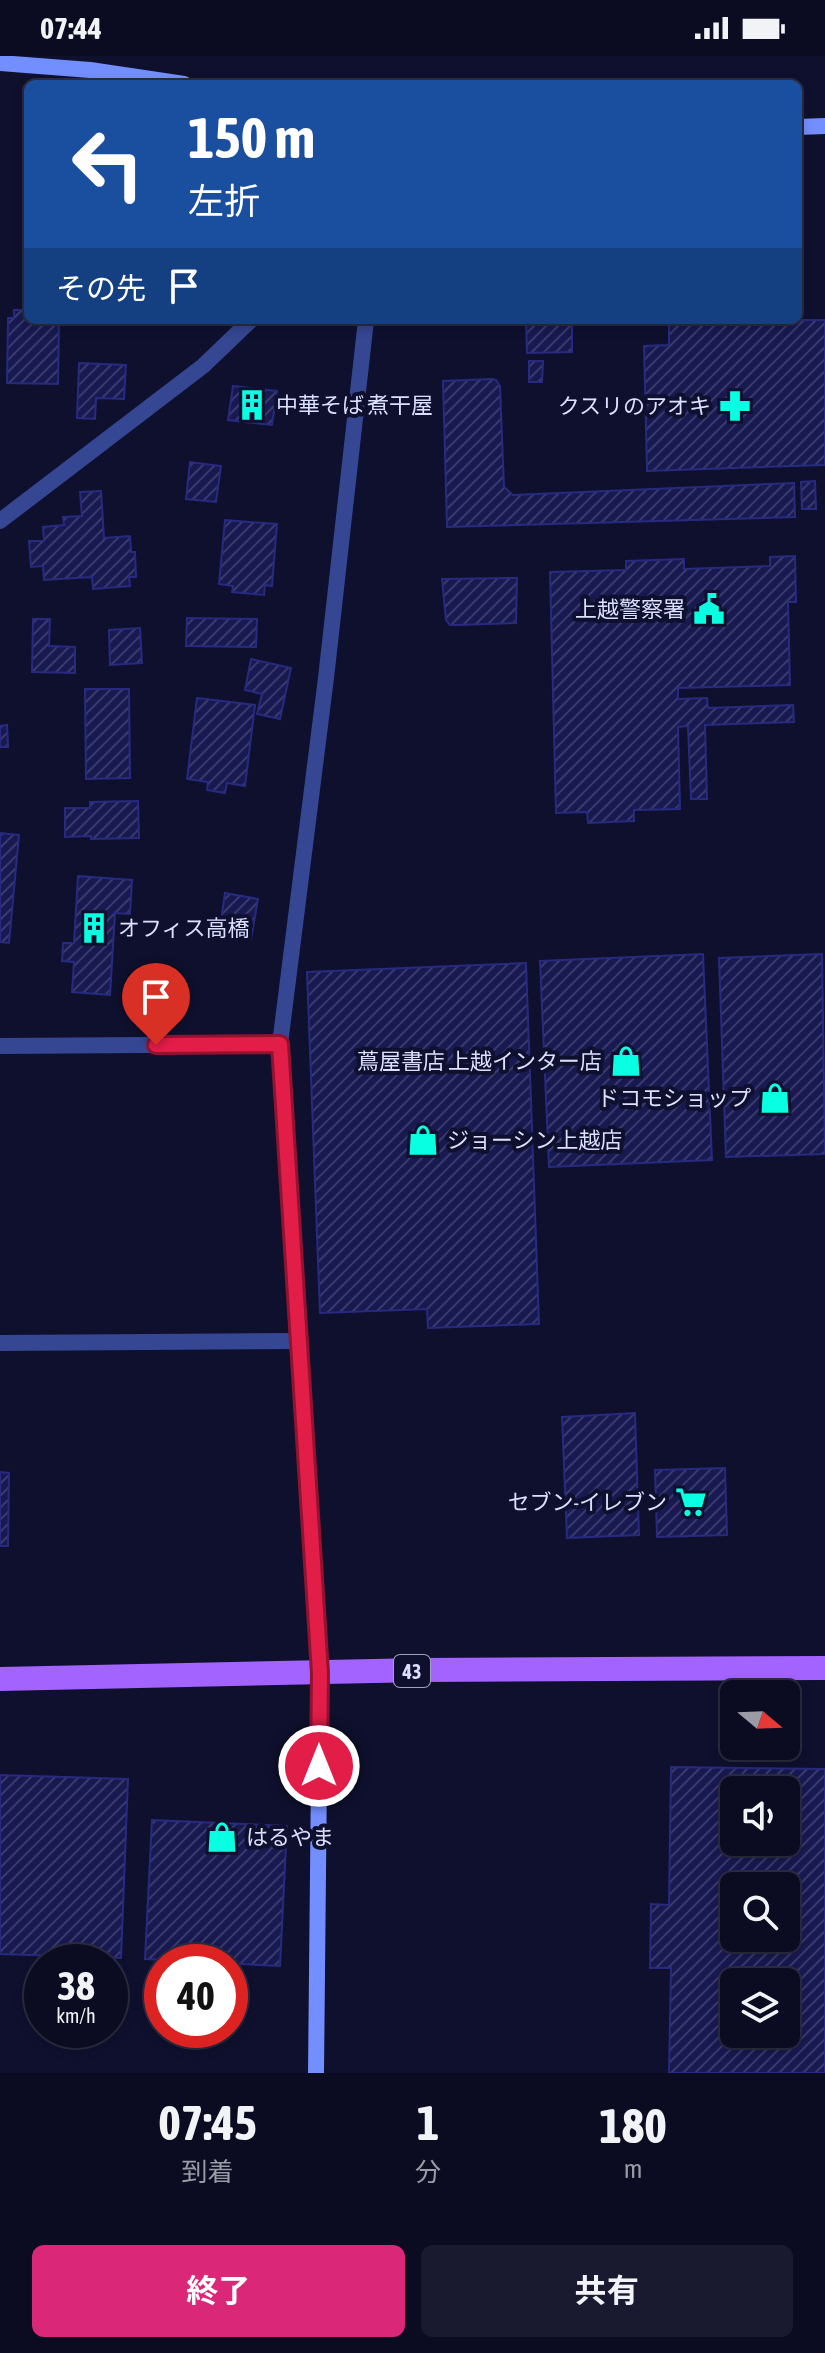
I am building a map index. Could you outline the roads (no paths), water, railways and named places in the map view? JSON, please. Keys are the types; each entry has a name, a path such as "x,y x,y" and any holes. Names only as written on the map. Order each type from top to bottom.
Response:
{"main road":[{"name":"43","path":"0,1679 825,1668"}],"street":[{"path":"0,63 90,63 166,80"},
{"path":"802,127 825,126"},
{"path":"0,521 203,366 247,324"},
{"path":"316,2073 320,1673 280,1044 326,678 366,324"},
{"path":"0,1046 280,1044"},
{"path":"0,1343 300,1341"}],"place":[{"name":"中華そば 煮干屋","path":"252,405"},
{"name":"クスリのアオキ","path":"735,406"},
{"name":"上越警察署","path":"709,609"},
{"name":"オフィス高橋","path":"94,928"},
{"name":"蔦屋書店 上越インター店","path":"626,1061"},
{"name":"ドコモショップ","path":"775,1098"},
{"name":"ジョーシン上越店","path":"423,1140"},
{"name":"セブン-イレブン","path":"691,1502"},
{"name":"はるやま","path":"222,1837"}]}
